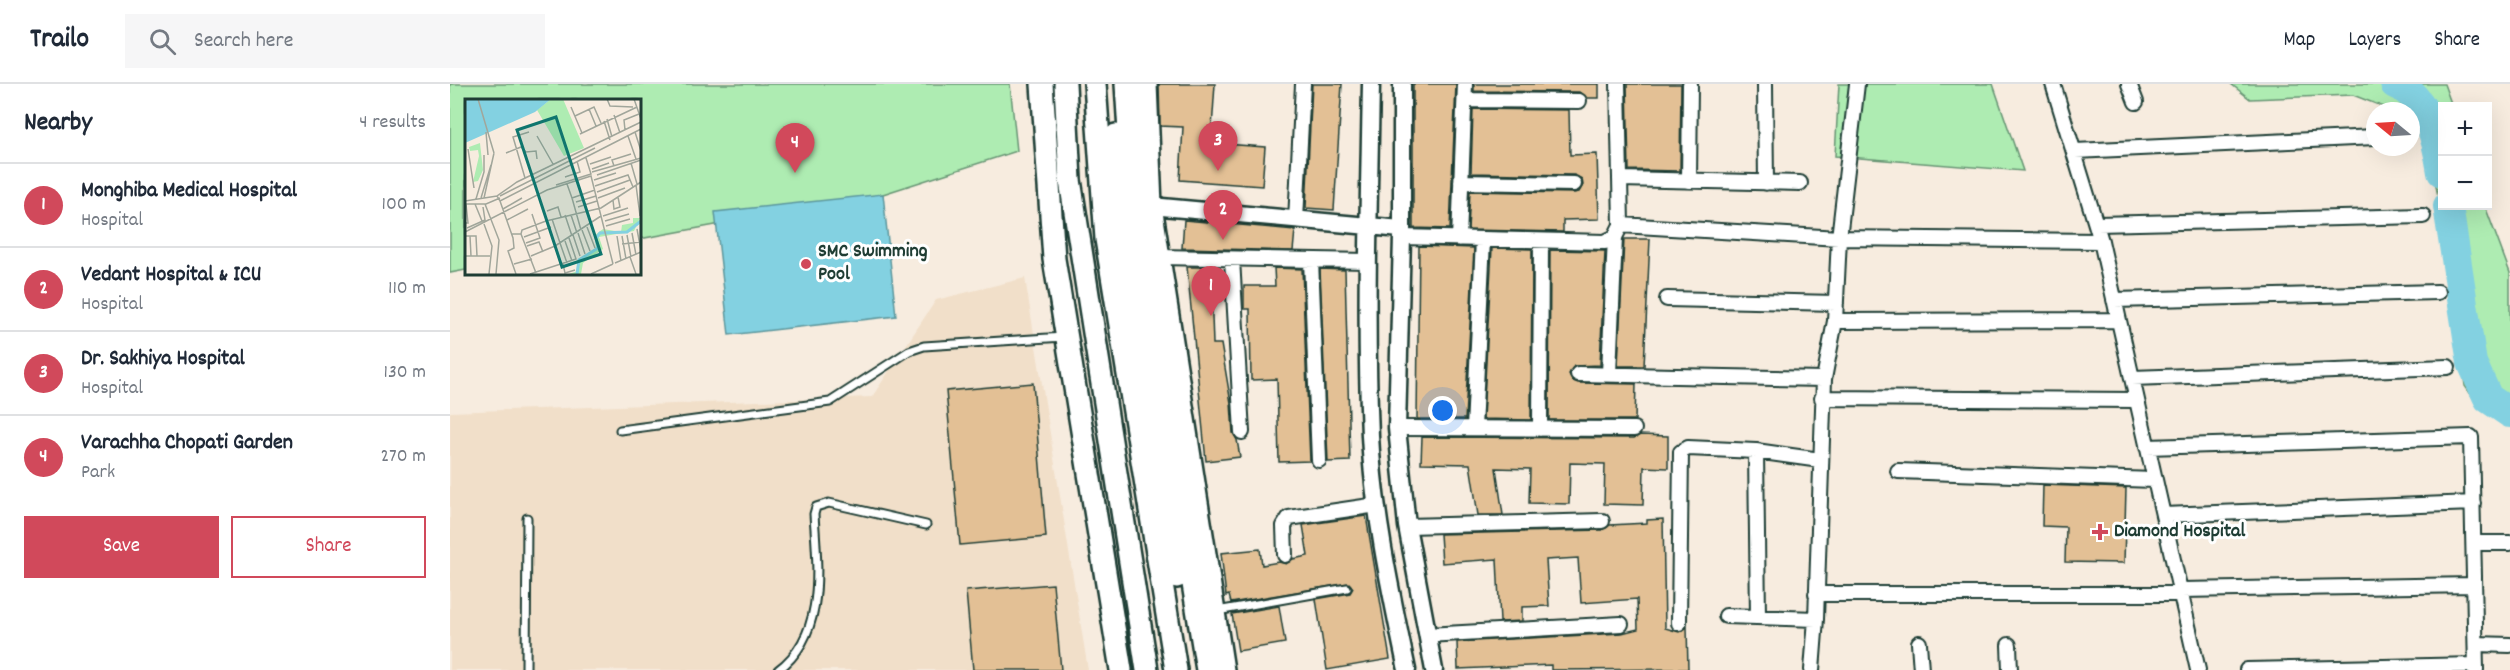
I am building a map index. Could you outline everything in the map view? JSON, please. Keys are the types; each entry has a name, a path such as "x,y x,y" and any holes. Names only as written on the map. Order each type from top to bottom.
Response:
{"main road":[{"path":"1042,84 1054,259 1121,670"},
{"path":"1065,84 1070,180 1147,670"},
{"path":"1095,84 1107,239 1176,670"},
{"path":"1112,84 1128,280 1192,670"},
{"path":"1126,84 1135,226 1206,670"},
{"path":"1146,84 1151,206 1223,670"}],"street":[{"path":"1296,220 1303,84"},
{"path":"1371,84 1368,227 1370,437 1381,537 1407,670"},
{"path":"1402,84 1397,428 1407,526 1434,670"},
{"path":"1459,239 1465,84"},
{"path":"1609,373 1620,179 1618,84"},
{"path":"1689,181 1690,84"},
{"path":"1765,84 1766,183"},
{"path":"1812,670 1816,619 1822,398 1835,321 1839,238 1857,84"},
{"path":"2053,84 2097,224 2198,670"},
{"path":"2130,84 2136,102"},
{"path":"1465,100 1579,101"},
{"path":"2075,151 2366,137"},
{"path":"1620,179 1800,183"},
{"path":"1461,182 1574,184"},
{"path":"1151,206 1483,240 1605,242 1618,231 1839,238 2101,241"},
{"path":"2097,224 2423,216"},
{"path":"1474,428 1483,240"},
{"path":"1540,429 1541,241"},
{"path":"1159,257 1368,261"},
{"path":"1232,259 1242,432"},
{"path":"1311,260 1319,460"},
{"path":"2114,300 2438,292"},
{"path":"1667,299 1836,303"},
{"path":"1835,321 2118,320"},
{"path":"2132,378 2448,367"},
{"path":"1578,374 1824,379"},
{"path":"1822,398 2136,400"},
{"path":"1397,428 1634,429"},
{"path":"2146,447 2469,436 2472,440 2476,668 2247,670"},
{"path":"1679,623 1681,452 1688,448 1756,451 1820,460"},
{"path":"1756,451 1758,617"},
{"path":"1898,471 2154,480"},
{"path":"2163,515 2473,504"},
{"path":"1285,555 1284,526 1289,518 1377,505"},
{"path":"1407,526 1602,521"},
{"path":"2474,543 2510,543"},
{"path":"1816,594 2181,592 2474,585"},
{"path":"1726,616 1816,619"},
{"path":"1427,635 1621,624"},
{"path":"1919,643 1921,670"},
{"path":"2476,644 2510,645"},
{"path":"2009,645 2010,670"}],"lane":[{"path":"620,430 834,401 894,360 909,351 924,346 1066,336"},
{"path":"778,670 793,655 802,641 815,603 818,589 813,514 816,507 829,503 926,525"},
{"path":"526,670 527,518"},
{"path":"1214,611 1347,588"}],"shaded area":[{"path":"1025,278 1088,670 450,670 450,412 872,397 936,300"}],"green space":[{"path":"450,84 1010,84 1017,151 883,194 640,239 640,99 465,99 465,270 450,273"},
{"path":"1839,84 1993,84 2023,171 1835,156"},
{"path":"2231,84 2444,84 2451,102 2438,102 2438,197 2427,134 2420,127 2420,102 2371,102 2353,95 2250,99"},
{"path":"2440,210 2486,210 2510,273 2510,418 2476,402 2465,386"}],"water":[{"name":"SMC Swimming Pool","path":"883,194 896,316 729,335 715,212"}],"building":[{"path":"1159,84 1215,84 1211,143 1265,147 1262,186 1180,180 1183,127 1160,126"},
{"path":"1312,84 1342,84 1334,210 1306,208"},
{"path":"1413,84 1456,84 1450,229 1413,228"},
{"path":"1474,84 1599,84 1599,98 1587,98 1579,92 1474,91"},
{"path":"1627,84 1681,84 1680,171 1629,170"},
{"path":"1473,109 1569,110 1570,155 1597,154 1599,219 1563,220 1563,232 1468,230 1470,191 1574,193 1579,192 1583,185 1582,179 1574,175 1471,173"},
{"path":"1184,220 1295,230 1293,251 1182,248"},
{"path":"1624,239 1650,239 1644,366 1618,366"},
{"path":"1419,246 1474,248 1465,419 1417,419"},
{"path":"1492,248 1532,249 1531,420 1483,419"},
{"path":"1550,250 1605,251 1600,365 1574,366 1569,374 1573,381 1578,383 1636,384 1635,420 1549,420"},
{"path":"1187,267 1214,267 1214,289 1211,289 1213,344 1221,344 1231,403 1233,433 1237,440 1240,457 1206,461"},
{"path":"1274,268 1302,269 1310,461 1279,462 1277,379 1251,380 1250,309 1244,309 1244,286 1275,286"},
{"path":"1320,269 1345,270 1350,461 1328,462"},
{"path":"1033,383 1046,537 960,545 946,391"},
{"path":"1640,435 1668,436 1668,468 1644,467 1643,505 1604,504 1605,464 1570,463 1569,504 1529,503 1530,469 1496,468 1503,515 1478,515 1470,464 1421,463 1422,437 1634,438"},
{"path":"2043,485 2126,488 2124,563 2065,562 2066,527 2042,526"},
{"path":"1366,516 1390,659 1327,670 1316,599 1350,593 1353,588 1349,583 1231,603 1229,595 1226,596 1221,553 1260,549 1262,565 1279,562 1286,564 1293,559 1308,556 1303,525"},
{"path":"1663,519 1665,628 1679,632 1687,627 1688,669 1551,670 1551,665 1458,669 1457,642 1622,633 1638,629 1637,599 1581,603 1578,558 1546,560 1549,606 1522,607 1522,621 1500,622 1497,559 1442,563 1440,534 1602,530 1610,525 1647,523 1647,520"},
{"path":"1053,584 1061,670 973,670 966,591"},
{"path":"1279,606 1285,643 1238,651 1232,614"}],"waterway":[{"path":"2395,84 2406,90 2423,109 2434,134 2439,156"},
{"path":"2449,210 2472,363 2488,398 2510,413"}],"place":[{"name":"Dr. Sakhiya Hospital","path":"1218,171"},
{"name":"Varachha Chopati Garden","path":"795,173"},
{"name":"Vedant Hospital & ICU","path":"1223,240"},
{"name":"SMC Swimming Pool","path":"806,264"},
{"name":"Monghiba Medical Hospital","path":"1211,316"},
{"name":"Diamond Hospital","path":"2100,532"}]}
